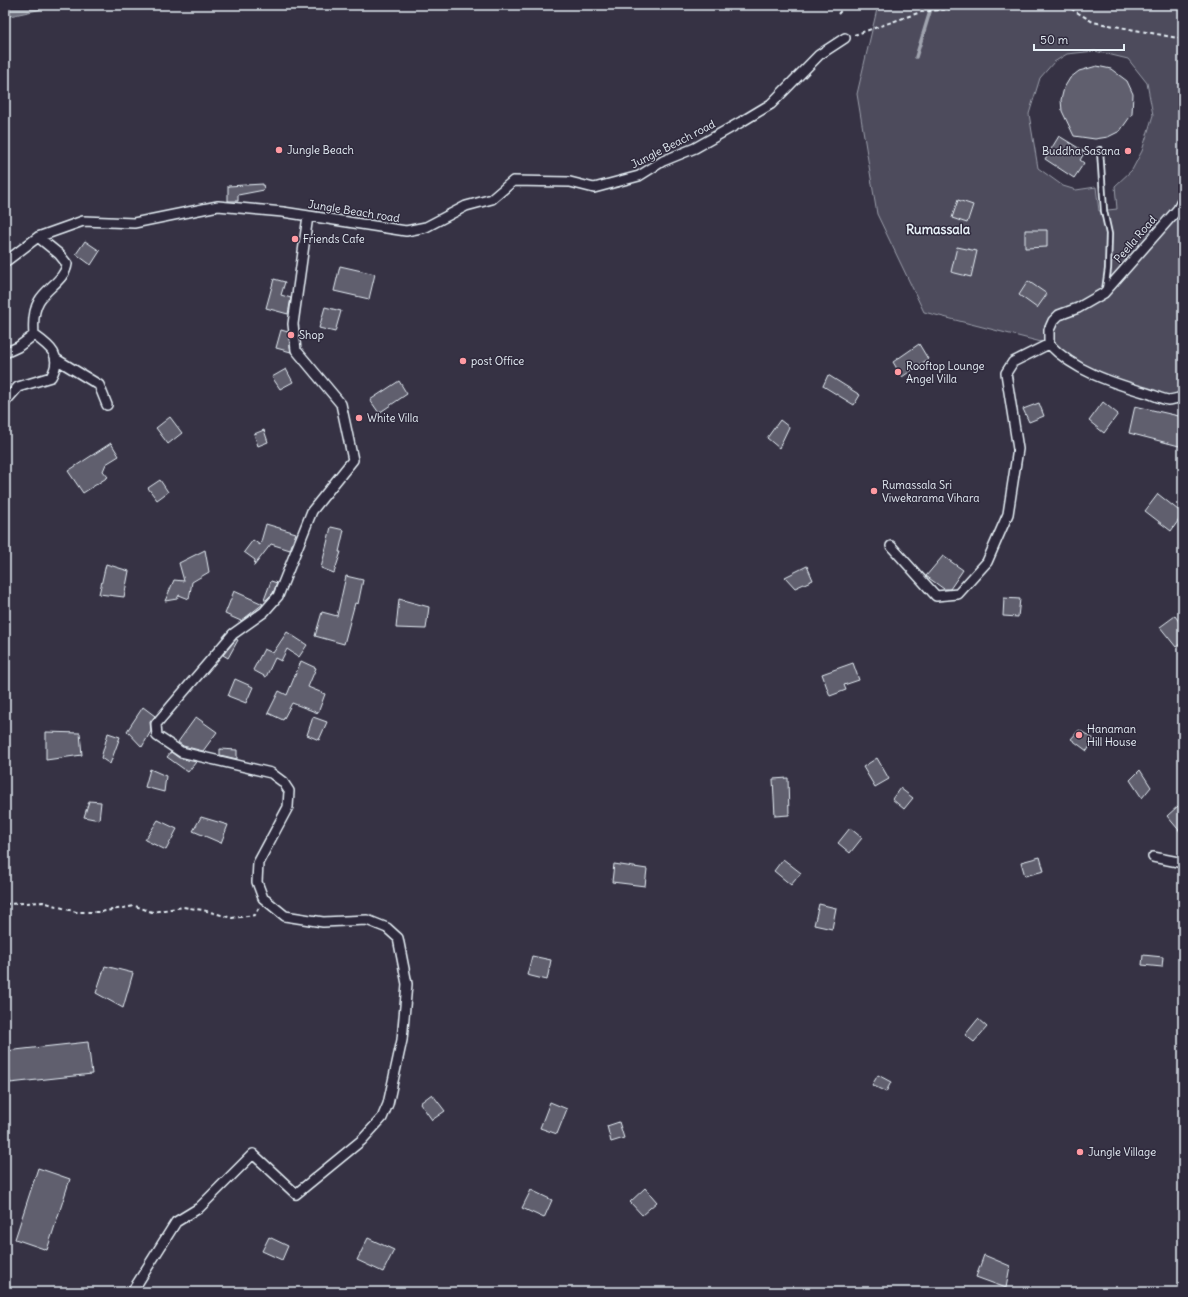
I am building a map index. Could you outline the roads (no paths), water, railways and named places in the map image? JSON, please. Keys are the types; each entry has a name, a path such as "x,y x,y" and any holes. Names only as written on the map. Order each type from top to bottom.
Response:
{"street":[{"name":"Jungle Beach road","path":"5,262 38,238 83,221 134,223 218,206 308,216 406,231 426,227 466,206 492,199 513,181 570,182 594,188 639,176 664,161 695,148 771,104 819,55 845,38"},
{"name":"Peella Road","path":"1049,344 1049,330 1053,321 1060,315 1078,308 1104,293 1178,209 1183,199"},
{"path":"132,1292 176,1222 199,1208 253,1154 296,1194 362,1140 382,1118 388,1104 402,1040 407,984 398,938 387,928 367,920 323,922 285,916 263,898 257,882 258,863 288,807 289,791 283,782 271,773 181,752 157,736 156,724 233,634 264,612 278,596 312,511 353,460 341,404 296,350 293,324 308,216"},
{"path":"34,335 33,318 39,301 66,271 66,264 59,254 38,238"},
{"path":"5,353 18,347 34,335"},
{"path":"5,402 18,387 51,377 57,367 56,359 48,344 34,335"},
{"path":"891,546 936,596 958,594 987,562 1008,514 1018,449 1006,373 1013,362 1049,344 1058,353 1074,364 1095,375 1122,386 1168,400 1183,397"},
{"path":"56,359 100,385 107,406"},
{"path":"1153,857 1183,862"}],"lane":[{"path":"1100,150 1102,195 1108,234 1108,269 1104,293"}],"water":[{"path":"5,5 61,5 5,17"}],"waterway":[{"path":"916,57 932,5"}],"place":[{"name":"Jungle Beach","path":"279,150"},
{"name":"Buddha Sasana","path":"1128,151"},
{"name":"Friends Cafe","path":"295,239"},
{"name":"Shop","path":"291,335"},
{"name":"post Office","path":"463,361"},
{"name":"Rooftop Lounge Angel Villa","path":"898,372"},
{"name":"White Villa","path":"359,418"},
{"name":"Rumassala Sri Viwekarama Vihara","path":"874,491"},
{"name":"Hanaman Hill House","path":"1079,735"},
{"name":"Jungle Village","path":"1080,1152"}],"district":[{"name":"Rumassala","path":"938,229"}]}
